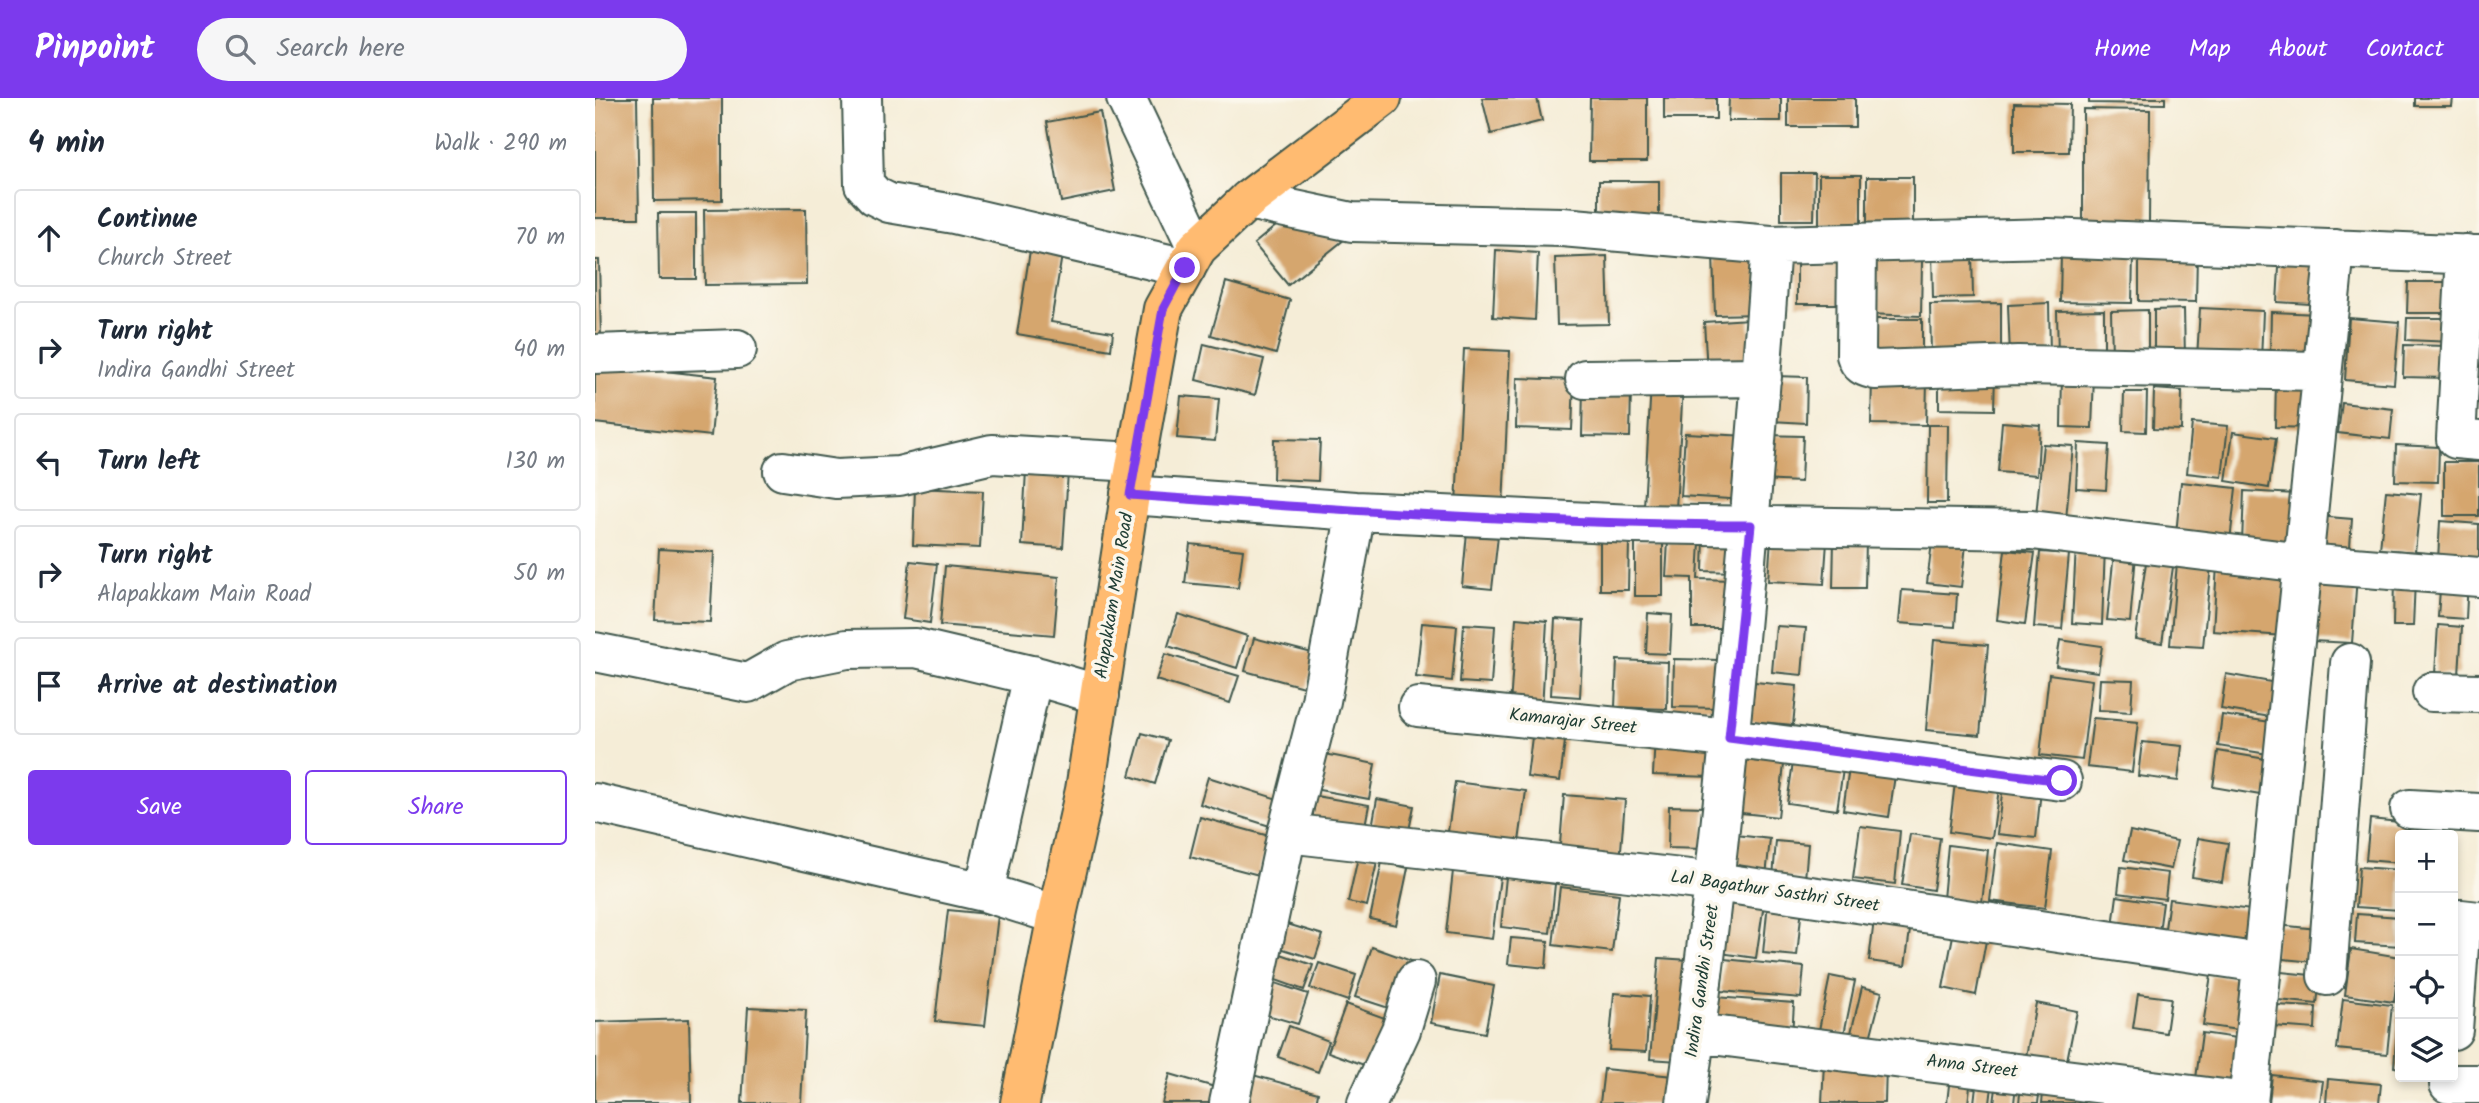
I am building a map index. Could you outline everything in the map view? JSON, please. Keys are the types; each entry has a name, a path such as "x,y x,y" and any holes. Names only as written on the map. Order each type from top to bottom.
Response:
{"main road":[{"name":"Alapakkam Main Road","path":"1020,1103 1085,790 1133,478 1163,309 1191,258 1248,200 1382,98"}],"street":[{"path":"862,98 864,184 875,196 888,203 1191,258"},
{"path":"1126,98 1191,258"},
{"path":"1248,200 1352,222 1562,227 1771,245 2048,238 2472,254 2456,439 2479,441"},
{"path":"1857,243 1856,355 1858,362 1864,367 1875,370 2018,365 2322,371"},
{"name":"Indira Gandhi Street","path":"1686,1103 1716,882 1751,525 1771,245"},
{"path":"2248,1103 2335,249"},
{"path":"595,354 737,349"},
{"path":"1584,379 1762,377"},
{"path":"783,471 836,479 899,475 992,454 1356,511 1633,524 2032,530 2303,563 2479,577"},
{"path":"1229,1103 1287,833 1321,701 1356,511"},
{"path":"595,652 748,682 786,661 847,649 916,648 1033,675 1100,695"},
{"path":"2327,976 2350,663"},
{"path":"983,892 1033,675"},
{"path":"2433,692 2479,693"},
{"name":"Kamarajar Street","path":"1417,707 1729,738 2062,781"},
{"path":"595,803 983,892 1057,915"},
{"path":"2279,807 2339,814"},
{"path":"2410,809 2479,813"},
{"name":"Lal Bagathur Sasthri Street","path":"1287,833 1716,882 2261,963"},
{"path":"2454,1019 2461,919 2479,921"},
{"path":"1367,1103 1401,1030 1416,981"},
{"name":"Anna Street","path":"1696,1032 2248,1103"}],"building":[{"path":"595,98 637,98 639,218 595,218"},
{"path":"653,98 722,98 722,200 654,201"},
{"path":"1482,98 1537,98 1542,121 1491,134"},
{"path":"1590,98 1647,98 1647,161 1589,161"},
{"path":"1664,98 1716,98 1716,119 1664,119"},
{"path":"1729,98 1781,98 1781,121 1728,121"},
{"path":"1788,98 1855,98 1855,127 1788,127"},
{"path":"2089,98 2165,98 2165,104 2089,103"},
{"path":"2415,98 2453,98 2452,106 2415,106"},
{"path":"2014,103 2070,104 2069,152 2014,152"},
{"path":"2083,109 2150,110 2149,222 2083,222"},
{"path":"1100,112 1115,191 1061,202 1047,122"},
{"path":"1781,173 1815,173 1814,220 1781,220"},
{"path":"1819,175 1861,175 1861,226 1819,225"},
{"path":"1867,177 1913,177 1913,223 1867,223"},
{"path":"1599,181 1659,181 1659,221 1599,220"},
{"path":"1311,197 1345,239 1288,285 1254,244"},
{"path":"806,209 807,284 705,285 704,210"},
{"path":"658,213 696,213 696,279 659,279"},
{"path":"1031,244 1063,249 1051,322 1113,332 1111,350 1017,334"},
{"path":"1496,250 1538,253 1535,320 1493,317"},
{"path":"1972,251 1973,297 1933,298 1932,252"},
{"path":"2280,251 2329,254 2326,305 2277,302"},
{"path":"1758,253 1759,314 1715,315 1713,254"},
{"path":"2061,253 2133,254 2132,303 2060,302"},
{"path":"1852,254 1852,304 1797,304 1797,255"},
{"path":"2139,254 2197,254 2196,302 2139,301"},
{"path":"1607,256 1609,324 1557,325 1555,258"},
{"path":"1869,259 1922,261 1921,316 1867,314"},
{"path":"595,260 599,260 601,339 595,339"},
{"path":"1226,282 1290,300 1276,354 1211,335"},
{"path":"2408,282 2451,282 2451,313 2407,313"},
{"path":"2001,303 2001,354 1931,355 1930,304"},
{"path":"2049,303 2050,354 2010,355 2008,305"},
{"path":"2200,308 2263,311 2261,361 2197,358"},
{"path":"2184,309 2185,359 2154,359 2154,310"},
{"path":"2104,310 2104,356 2058,357 2057,311"},
{"path":"2148,310 2148,357 2112,357 2111,311"},
{"path":"2271,312 2318,314 2317,360 2270,358"},
{"path":"2349,318 2399,322 2394,384 2345,380"},
{"path":"2407,318 2454,318 2454,342 2406,340"},
{"path":"1749,319 1752,370 1707,372 1704,322"},
{"path":"1870,319 1922,319 1922,360 1871,361"},
{"path":"1204,344 1264,359 1255,395 1196,380"},
{"path":"2404,345 2449,346 2448,378 2403,377"},
{"path":"1464,349 1510,351 1503,507 1456,504"},
{"path":"595,363 717,377 711,436 595,423"},
{"path":"1939,372 1995,373 1994,410 1939,409"},
{"path":"2062,375 2094,376 2092,428 2061,427"},
{"path":"1774,376 1807,377 1806,423 1772,421"},
{"path":"1517,378 1574,380 1572,430 1516,428"},
{"path":"1872,379 1927,379 1926,425 1871,424"},
{"path":"2276,381 2312,382 2310,428 2275,427"},
{"path":"1651,384 1683,385 1676,509 1644,507"},
{"path":"1583,387 1631,387 1630,437 1582,436"},
{"path":"2154,389 2182,391 2181,430 2153,429"},
{"path":"2124,392 2147,392 2146,432 2123,431"},
{"path":"1181,396 1219,399 1215,441 1177,438"},
{"path":"2342,403 2393,409 2390,439 2338,433"},
{"path":"2002,422 2040,425 2037,475 1998,472"},
{"path":"2192,423 2228,426 2222,477 2187,473"},
{"path":"1928,425 1948,425 1947,503 1927,503"},
{"path":"2233,432 2276,438 2269,488 2226,481"},
{"path":"1685,433 1749,436 1746,500 1681,496"},
{"path":"1764,435 1803,436 1801,482 1762,480"},
{"path":"1274,439 1320,440 1318,481 1273,479"},
{"path":"2078,443 2109,445 2106,490 2076,488"},
{"path":"2043,444 2073,446 2066,519 2036,516"},
{"path":"2396,445 2439,447 2438,482 2395,481"},
{"path":"2444,462 2479,462 2479,516 2444,516"},
{"path":"1026,470 1068,472 1063,548 1022,545"},
{"path":"2181,482 2236,488 2230,541 2176,535"},
{"path":"915,488 983,491 980,548 913,545"},
{"path":"2244,491 2298,494 2296,544 2242,543"},
{"path":"2386,491 2421,494 2415,552 2380,549"},
{"path":"2316,516 2352,519 2349,560 2313,557"},
{"path":"2440,521 2479,524 2479,563 2438,561"},
{"path":"1467,532 1498,536 1492,589 1462,586"},
{"path":"1704,536 1736,537 1735,572 1703,571"},
{"path":"1771,538 1827,542 1824,584 1768,581"},
{"path":"1600,540 1629,540 1628,590 1600,590"},
{"path":"1834,540 1866,540 1865,588 1833,588"},
{"path":"1635,541 1663,541 1663,596 1635,596"},
{"path":"1668,541 1700,542 1698,579 1732,580 1731,628 1692,628 1692,578 1666,577"},
{"path":"1932,542 1966,545 1961,587 1927,583"},
{"path":"1190,544 1243,550 1238,588 1185,583"},
{"path":"2076,546 2105,547 2102,625 2072,623"},
{"path":"659,549 714,552 710,622 655,620"},
{"path":"2005,550 2035,553 2025,624 1997,620"},
{"path":"2040,552 2069,554 2062,629 2034,627"},
{"path":"2114,553 2136,555 2130,622 2107,620"},
{"path":"2147,556 2174,560 2162,643 2135,639"},
{"path":"910,561 937,564 930,623 903,619"},
{"path":"2177,563 2211,565 2203,647 2170,645"},
{"path":"2217,565 2290,570 2285,636 2213,631"},
{"path":"945,566 1059,577 1054,635 940,625"},
{"path":"2317,573 2357,576 2352,643 2312,641"},
{"path":"2441,576 2468,578 2466,619 2438,617"},
{"path":"2394,579 2415,580 2413,626 2393,626"},
{"path":"1902,590 1957,594 1955,627 1899,623"},
{"path":"1648,613 1672,615 1670,654 1646,653"},
{"path":"1178,614 1247,636 1237,668 1168,646"},
{"path":"1516,618 1547,621 1542,709 1510,706"},
{"path":"1555,619 1584,621 1580,697 1551,695"},
{"path":"1422,623 1457,626 1452,681 1416,677"},
{"path":"1464,624 1495,626 1491,684 1460,682"},
{"path":"2438,625 2462,627 2459,675 2435,674"},
{"path":"1776,626 1806,628 1802,675 1772,672"},
{"path":"1254,638 1316,654 1307,688 1245,671"},
{"path":"1934,640 1988,645 1980,735 1926,730"},
{"path":"2060,640 2102,646 2098,672 2056,666"},
{"path":"1165,654 1239,676 1230,703 1156,680"},
{"path":"1674,659 1720,660 1719,708 1673,707"},
{"path":"1617,660 1668,662 1667,709 1615,707"},
{"path":"2049,674 2092,680 2082,760 2040,755"},
{"path":"2226,674 2282,684 2277,718 2221,709"},
{"path":"2100,679 2133,680 2131,712 2098,710"},
{"path":"1755,682 1797,686 1793,725 1750,721"},
{"path":"2222,715 2278,723 2274,755 2218,746"},
{"path":"2093,718 2138,722 2132,772 2087,767"},
{"path":"1534,721 1567,725 1560,781 1527,777"},
{"path":"1142,733 1168,740 1155,784 1130,776"},
{"path":"1655,735 1715,737 1713,777 1653,775"},
{"path":"2142,742 2182,746 2178,781 2138,776"},
{"path":"1741,743 1786,747 1778,817 1733,812"},
{"path":"1795,749 1845,756 1837,810 1787,803"},
{"path":"2218,751 2278,761 2272,797 2213,787"},
{"path":"1315,752 1375,764 1369,799 1308,788"},
{"path":"1850,761 1896,768 1889,817 1843,810"},
{"path":"1208,777 1284,801 1276,828 1200,804"},
{"path":"1455,782 1526,791 1517,856 1446,846"},
{"path":"1955,783 1999,789 1992,838 1949,832"},
{"path":"2003,786 2041,790 2036,838 1997,834"},
{"path":"1564,795 1625,800 1620,862 1559,857"},
{"path":"1316,796 1369,805 1363,836 1311,826"},
{"path":"1377,799 1414,806 1407,840 1371,833"},
{"path":"1669,806 1705,807 1704,849 1668,848"},
{"path":"1200,817 1269,836 1259,875 1190,857"},
{"path":"2370,819 2418,824 2417,830 2395,830 2395,863 2366,860"},
{"path":"1860,826 1900,831 1895,884 1853,879"},
{"path":"2130,831 2177,841 2171,869 2124,860"},
{"path":"1910,834 1940,838 1933,890 1902,885"},
{"path":"1736,835 1770,839 1766,876 1732,873"},
{"path":"2198,838 2228,843 2222,882 2192,877"},
{"path":"1776,841 1808,844 1805,879 1773,877"},
{"path":"1997,843 2052,851 2045,908 1990,901"},
{"path":"1948,845 1988,850 1982,903 1943,899"},
{"path":"1359,853 1378,858 1367,906 1348,902"},
{"path":"1382,862 1408,868 1396,925 1370,919"},
{"path":"2121,867 2168,873 2165,899 2118,893"},
{"path":"2359,867 2395,870 2395,910 2356,907"},
{"path":"1453,871 1500,877 1492,939 1446,933"},
{"path":"1506,877 1555,884 1550,933 1501,927"},
{"path":"1560,887 1619,894 1612,952 1553,945"},
{"path":"2117,896 2163,903 2159,932 2113,926"},
{"path":"1728,898 1764,903 1756,958 1720,953"},
{"path":"2169,899 2259,911 2253,949 2164,936"},
{"path":"1768,902 1802,906 1797,956 1763,953"},
{"path":"948,910 998,915 985,1026 935,1021"},
{"path":"1875,911 1912,916 1905,966 1869,961"},
{"path":"2357,914 2395,917 2395,946 2355,943"},
{"path":"1284,923 1323,935 1315,959 1277,947"},
{"path":"1955,925 1988,930 1976,995 1943,988"},
{"path":"2277,925 2327,930 2324,963 2273,958"},
{"path":"1511,938 1548,941 1546,968 1508,964"},
{"path":"1372,947 1420,964 1404,1013 1355,997"},
{"path":"2351,949 2395,956 2394,1002 2345,995"},
{"path":"1278,953 1313,965 1304,990 1270,978"},
{"path":"1659,958 1689,960 1679,1061 1650,1059"},
{"path":"1724,959 1804,967 1801,998 1721,991"},
{"path":"1319,963 1356,975 1348,1001 1310,988"},
{"path":"2281,972 2320,976 2317,1004 2278,1000"},
{"path":"1440,975 1494,986 1485,1033 1431,1023"},
{"path":"2211,975 2253,981 2245,1031 2203,1025"},
{"path":"1830,976 1855,981 1844,1034 1819,1030"},
{"path":"1269,981 1308,994 1298,1024 1260,1013"},
{"path":"1862,987 1882,992 1869,1042 1850,1037"},
{"path":"1614,993 1650,996 1646,1052 1609,1050"},
{"path":"2138,994 2171,998 2166,1033 2133,1028"},
{"path":"1715,997 1794,1003 1792,1036 1713,1030"},
{"path":"2343,999 2392,1005 2387,1054 2337,1049"},
{"path":"2036,1003 2077,1011 2064,1075 2024,1067"},
{"path":"1346,1004 1393,1021 1375,1069 1328,1052"},
{"path":"2275,1005 2316,1007 2315,1029 2273,1026"},
{"path":"748,1007 806,1010 801,1103 742,1103"},
{"path":"689,1019 691,1103 595,1103 595,1022"},
{"path":"1289,1026 1329,1041 1318,1072 1278,1057"},
{"path":"2202,1033 2244,1039 2236,1093 2195,1086"},
{"path":"1824,1062 1886,1064 1885,1103 1822,1103"},
{"path":"1604,1069 1673,1076 1670,1103 1600,1103"},
{"path":"1242,1072 1318,1093 1316,1103 1234,1103"},
{"path":"1170,1074 1218,1088 1213,1103 1162,1103"},
{"path":"2272,1075 2323,1081 2320,1103 2269,1103"},
{"path":"1950,1076 1971,1078 1968,1103 1947,1103"},
{"path":"1977,1077 1993,1078 1990,1103 1974,1103"},
{"path":"2328,1079 2381,1084 2379,1103 2326,1103"},
{"path":"1997,1081 2016,1084 2014,1103 1994,1103"},
{"path":"2021,1085 2040,1087 2038,1103 2019,1103"},
{"path":"2044,1085 2086,1090 2084,1103 2042,1103"}],"route":[{"path":"1185,268 1163,309 1130,495 1356,511 1633,524 1751,525 1729,738 2062,781"}]}
